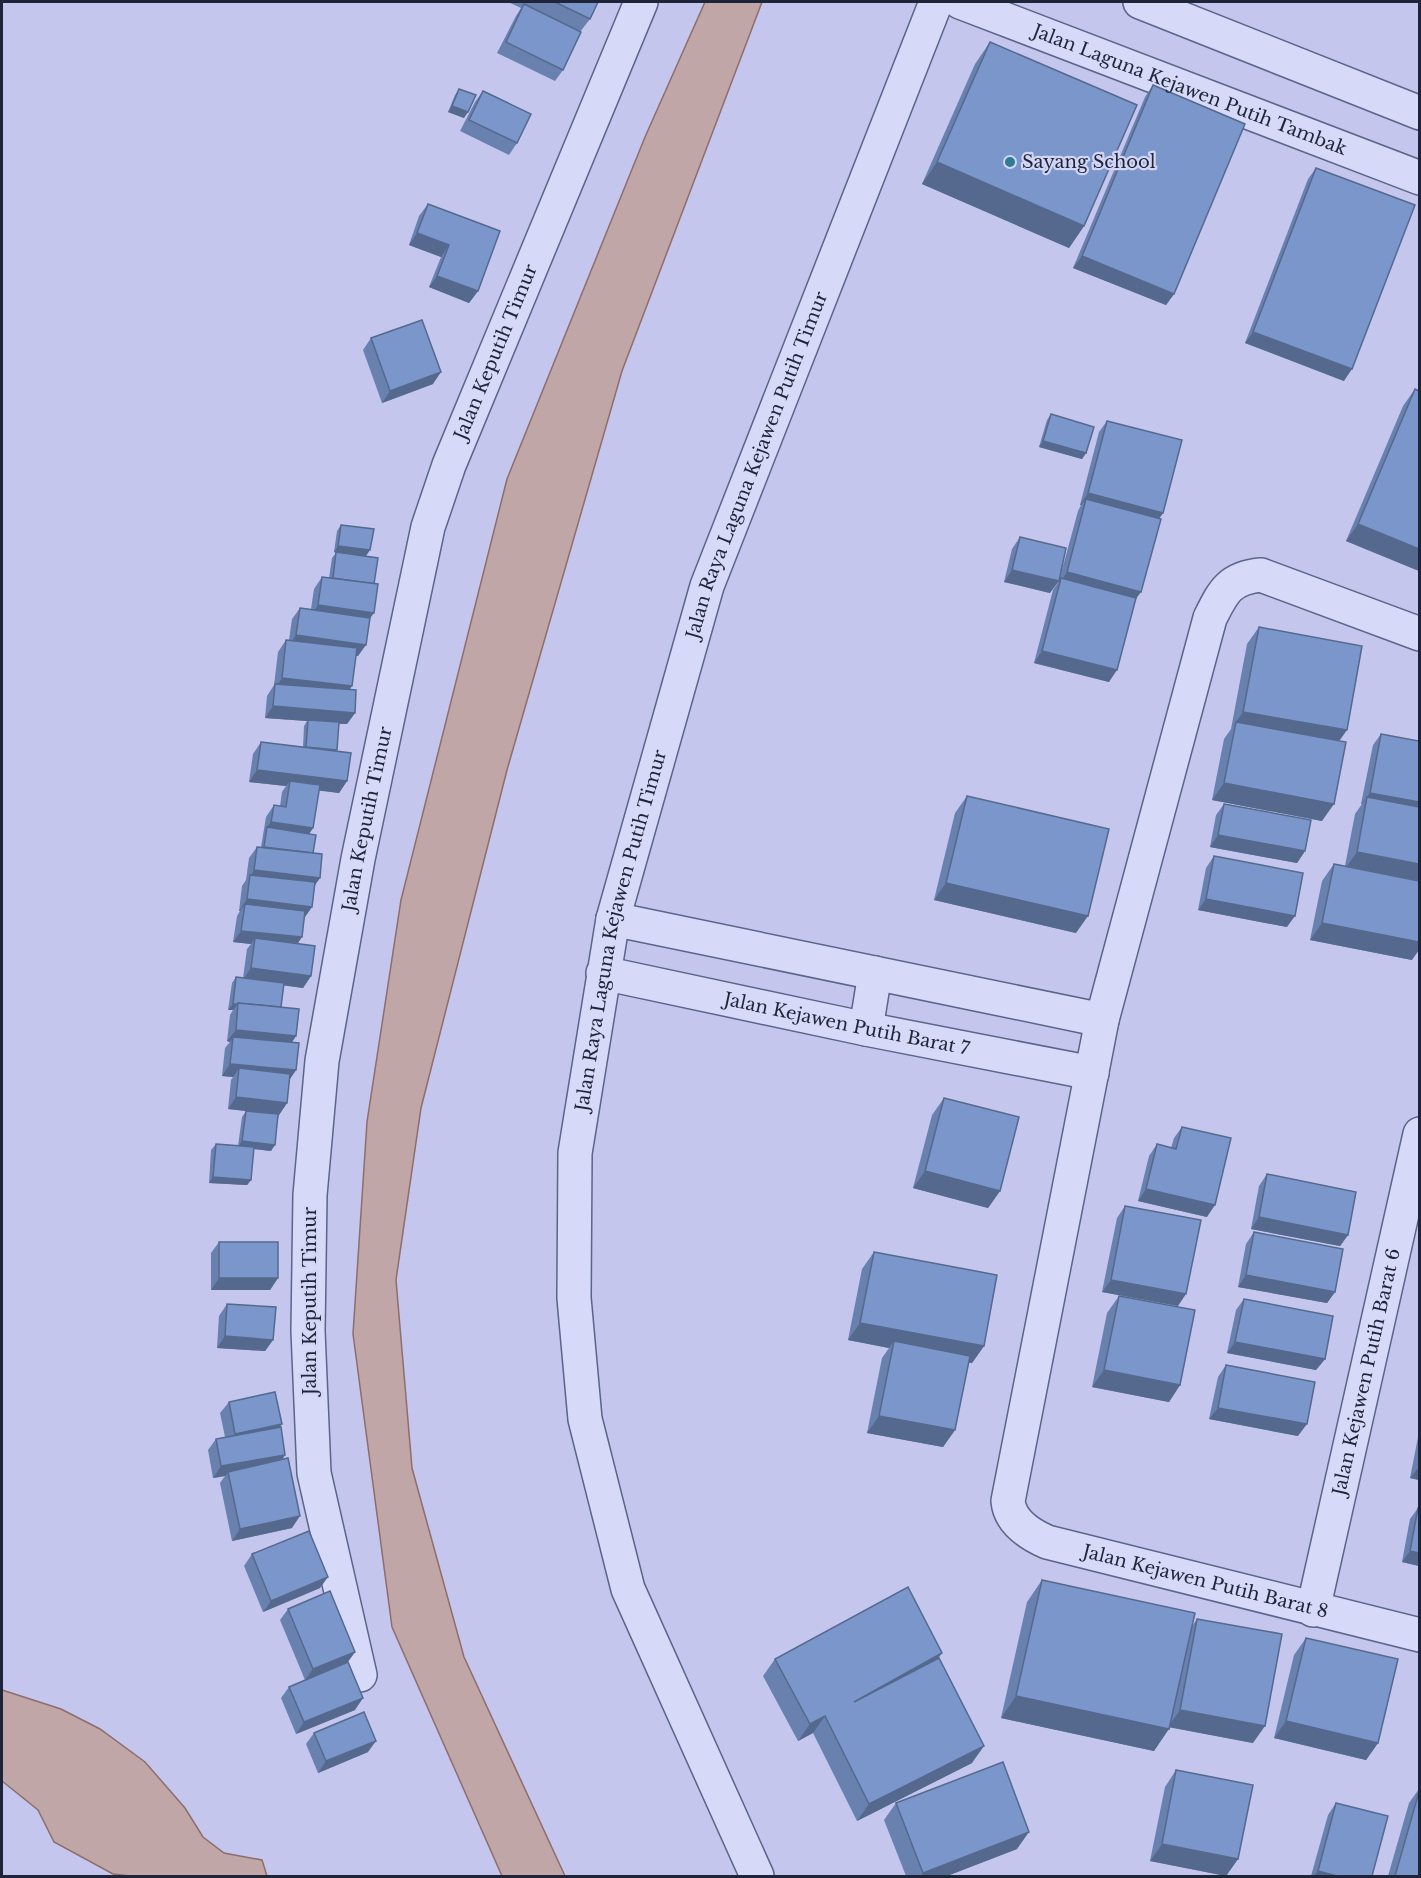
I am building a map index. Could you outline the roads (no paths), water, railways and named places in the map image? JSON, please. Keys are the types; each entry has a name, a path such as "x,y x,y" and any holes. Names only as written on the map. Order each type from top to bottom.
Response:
{"street":[{"name":"Jalan Keputih Timur","path":"360,1675 314,1473 310,1411 310,1195 322,1061 358,859 428,527 449,465 641,2"},
{"name":"Jalan Raya Laguna Kejawen Putih Timur","path":"757,1876 628,1589 585,1419 574,1298 575,1153 613,919 707,586 936,2"},
{"name":"Jalan Laguna Kejawen Putih Tambak","path":"960,2 1419,178"},
{"path":"1140,2 1419,113"},
{"path":"1092,1073 1102,1020 1210,618 1224,590 1245,577 1261,575 1419,634"},
{"path":"613,919 1102,1020"},
{"name":"Jalan Kejawen Putih Barat 7","path":"603,973 866,1029 1092,1073"},
{"path":"866,1029 875,973"},
{"name":"Jalan Kejawen Putih Barat 8","path":"1092,1073 1008,1502 1009,1510 1022,1527 1047,1542 1419,1635"},
{"name":"Jalan Kejawen Putih Barat 6","path":"1313,1610 1419,1134"}],"place":[{"name":"Sayang School","path":"1010,162"}]}
